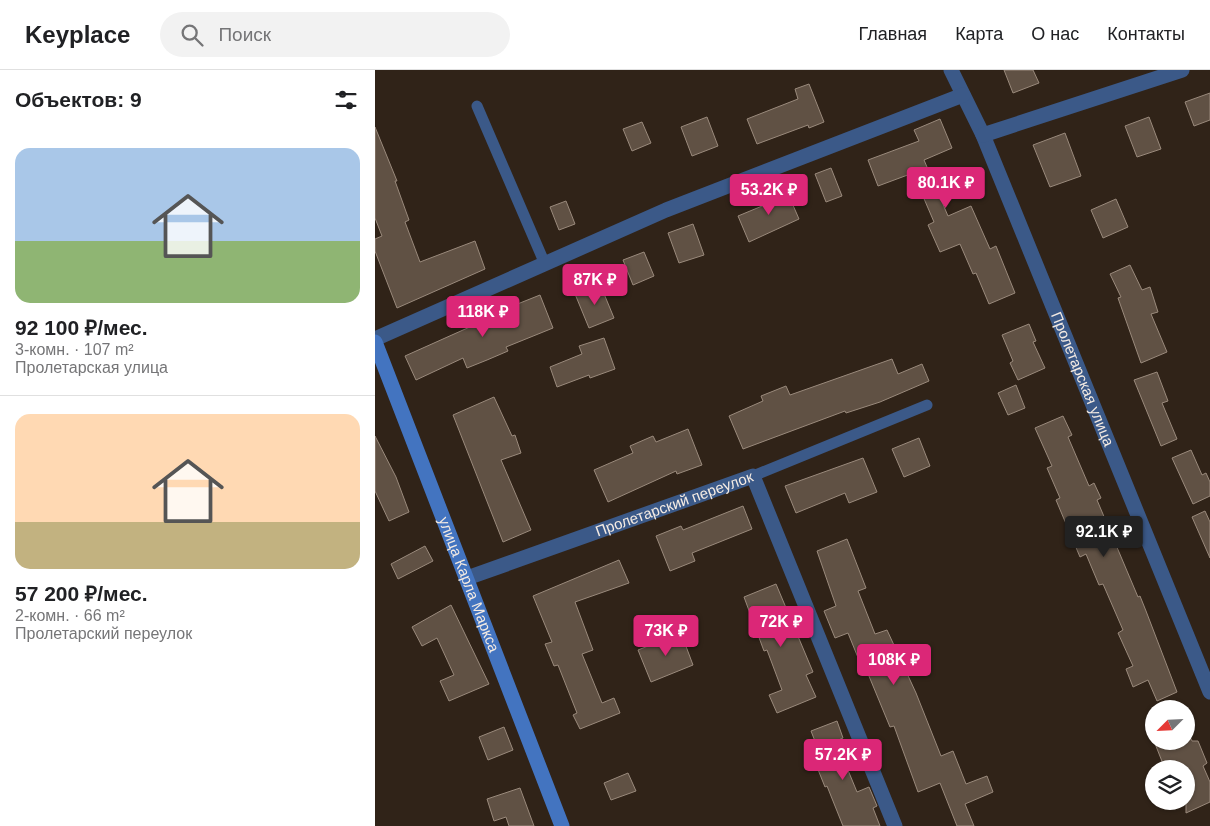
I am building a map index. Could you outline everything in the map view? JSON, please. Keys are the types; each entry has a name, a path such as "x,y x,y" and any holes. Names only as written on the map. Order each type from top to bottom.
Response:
{"main road":[{"name":"улица Карла Маркса","path":"375,340 562,826"}],"street":[{"name":"Пролетарская улица","path":"951,70 983,135 1210,692"},
{"path":"983,135 1182,70"},
{"path":"375,340 666,210 963,95"},
{"name":"Пролетарский переулок","path":"467,578 753,476 895,826"}],"lane":[{"path":"477,106 545,264"},
{"path":"753,476 927,405"}],"building":[{"path":"1004,70 1033,70 1039,83 1013,93"},
{"path":"809,84 824,122 809,128 808,125 757,144 747,119 798,99 795,89"},
{"path":"1210,93 1210,120 1194,126 1185,102"},
{"path":"707,117 718,146 692,156 681,127"},
{"path":"1149,117 1161,149 1137,157 1125,126"},
{"path":"940,119 952,148 924,160 948,216 971,206 990,249 996,246 1015,293 989,304 976,273 973,274 960,244 940,252 928,225 934,222 913,173 878,186 868,160 919,141 914,130"},
{"path":"642,122 651,143 632,151 623,129"},
{"path":"375,127 397,181 395,181 409,220 405,222 420,262 475,241 485,269 397,308 375,251 375,239 382,236 375,218"},
{"path":"1065,133 1081,176 1050,187 1033,145"},
{"path":"831,168 842,196 826,202 815,174"},
{"path":"786,189 799,219 749,242 738,216 767,204 765,199"},
{"path":"1116,199 1128,227 1103,238 1091,210"},
{"path":"566,201 575,224 559,230 550,207"},
{"path":"693,224 704,255 679,263 668,233"},
{"path":"644,252 654,276 633,285 623,260"},
{"path":"1130,265 1142,290 1150,287 1158,312 1151,314 1167,352 1141,363 1118,298 1121,297 1110,274"},
{"path":"600,284 614,318 589,328 575,294"},
{"path":"540,295 553,328 506,347 508,351 467,368 463,358 416,380 405,356 472,326 470,323"},
{"path":"1029,324 1036,341 1033,342 1045,368 1018,380 1010,363 1013,361 1002,335"},
{"path":"604,338 615,369 590,378 589,375 557,387 550,367 582,354 579,346"},
{"path":"892,359 898,374 922,364 929,381 880,402 846,413 845,411 743,449 729,416 763,401 761,396 786,386 790,395"},
{"path":"1157,372 1168,401 1162,403 1177,439 1161,446 1134,380"},
{"path":"1016,385 1025,408 1008,415 998,393"},
{"path":"494,397 512,436 515,435 521,453 501,460 531,530 503,542 453,415"},
{"path":"1063,416 1072,435 1068,437 1089,486 1094,483 1101,498 1097,500 1138,597 1140,596 1177,692 1157,700 1148,680 1133,687 1126,669 1133,666 1118,633 1123,630 1103,584 1099,585 1086,554 1080,557 1056,500 1060,498 1047,468 1052,466 1035,428"},
{"path":"688,429 702,465 677,474 676,471 608,502 594,470 633,453 630,446 653,436 656,442"},
{"path":"375,436 396,477 409,512 389,521 375,491"},
{"path":"919,438 930,466 904,477 892,449"},
{"path":"1191,450 1202,475 1206,473 1210,482 1210,496 1193,504 1172,458"},
{"path":"863,458 877,492 849,503 845,493 796,513 785,486"},
{"path":"743,506 752,529 692,553 695,561 670,571 656,536 681,526 683,530"},
{"path":"1205,511 1210,522 1210,558 1192,517"},
{"path":"847,539 866,588 858,591 875,634 887,630 916,693 941,756 953,751 966,784 987,776 993,792 965,804 974,826 957,826 940,783 918,792 894,726 890,727 864,664 861,665 848,633 835,638 824,611 836,606 817,551"},
{"path":"425,546 433,561 398,579 391,564"},
{"path":"619,560 629,583 575,602 593,650 582,654 602,703 614,698 620,713 580,729 573,715 577,713 558,665 554,666 545,644 552,642 533,596"},
{"path":"776,584 813,672 806,675 816,697 777,713 769,695 782,690 767,650 764,651 744,597"},
{"path":"451,605 489,684 449,701 440,681 454,675 437,638 422,646 412,627"},
{"path":"681,633 693,665 651,682 638,650"},
{"path":"837,721 843,738 836,741 857,792 869,787 877,806 873,808 880,826 843,826 827,786 825,787 817,767 824,764 811,731"},
{"path":"504,727 513,750 488,760 479,737"},
{"path":"1195,741 1198,741 1207,763 1203,766 1210,782 1210,802 1195,809 1195,760 1161,760 1158,750 1195,750"},
{"path":"628,773 636,791 611,800 604,783"},
{"path":"520,788 534,826 509,826 506,817 494,821 487,799"}]}
